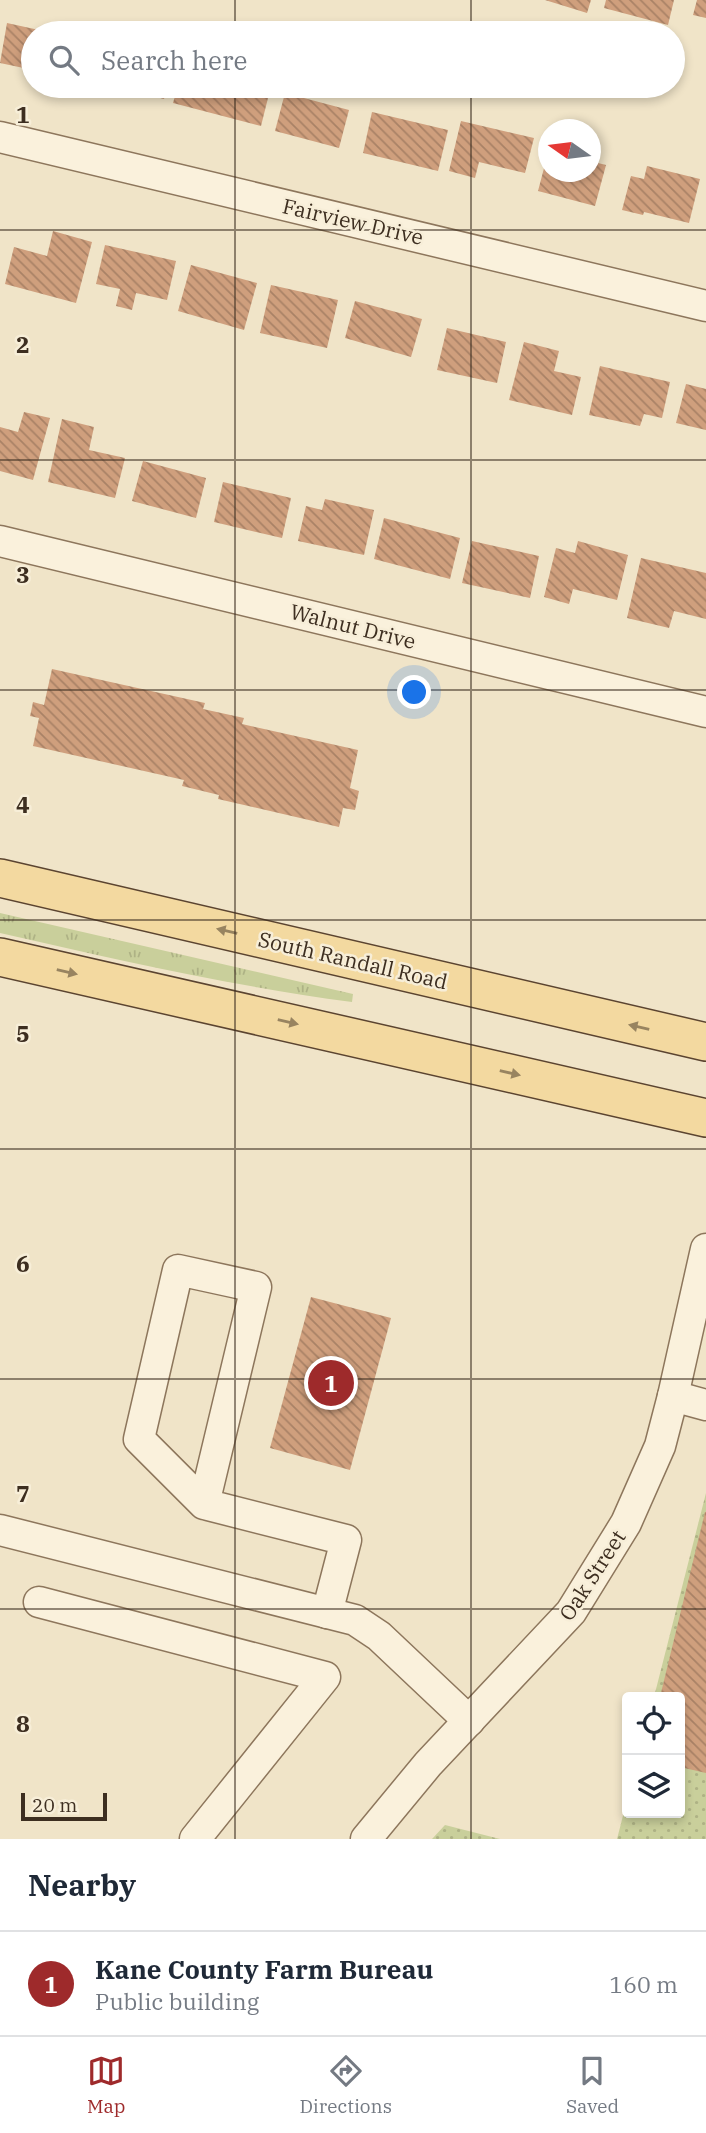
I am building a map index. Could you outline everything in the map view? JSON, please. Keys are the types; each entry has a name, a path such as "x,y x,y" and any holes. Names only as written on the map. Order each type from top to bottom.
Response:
{"main road":[{"name":"South Randall Road","path":"0,878 706,1042"},
{"path":"0,957 706,1118"}],"street":[{"name":"Fairview Drive","path":"0,137 706,306"},
{"name":"Walnut Drive","path":"0,541 706,712"},
{"name":"Oak Street","path":"366,1839 428,1764 571,1612 626,1523 660,1446 706,1249"},
{"path":"204,1504 256,1287 178,1270 139,1439 204,1504 346,1540 327,1613"},
{"path":"673,1396 706,1405"},
{"path":"0,1530 355,1620 379,1636 469,1721"},
{"path":"39,1602 325,1676 195,1839"}],"green space":[{"path":"0,913 353,994 352,1002 219,980 0,933"},
{"path":"706,1493 706,1839 617,1839 622,1818 685,1818 685,1692 655,1692"},
{"path":"445,1825 500,1839 432,1839"}],"building":[{"path":"545,0 591,0 587,13"},
{"path":"606,0 674,0 669,21 653,21 604,8"},
{"path":"697,0 706,0 706,18 693,15"},
{"path":"7,23 21,26 21,67 0,63"},
{"path":"174,98 268,98 261,126 173,103"},
{"path":"284,98 304,98 349,110 339,148 275,131"},
{"path":"372,112 448,130 438,171 363,153"},
{"path":"461,121 534,138 525,173 479,162 475,178 449,171"},
{"path":"601,164 606,165 595,206 538,191 540,182 601,182"},
{"path":"647,166 700,179 689,223 644,212 643,215 622,210 631,176 644,179"},
{"path":"53,231 92,242 76,303 5,284 14,247 47,256"},
{"path":"105,245 176,261 167,300 136,293 132,310 116,306 120,289 96,284"},
{"path":"191,265 257,283 244,330 178,311"},
{"path":"271,285 338,300 327,348 260,333"},
{"path":"355,301 422,319 411,357 345,338"},
{"path":"447,328 506,342 497,383 437,370"},
{"path":"524,342 559,351 554,371 581,377 572,415 509,400"},
{"path":"600,366 670,382 662,418 644,414 640,426 589,415"},
{"path":"686,384 706,389 706,430 676,423"},
{"path":"24,412 50,418 33,480 0,471 0,427 18,432"},
{"path":"62,419 94,427 89,450 125,458 115,498 48,482"},
{"path":"143,461 206,478 196,518 132,501"},
{"path":"223,482 291,498 282,538 214,522"},
{"path":"325,499 374,510 364,555 298,541 306,506 322,510"},
{"path":"384,518 460,538 450,579 374,559"},
{"path":"472,541 539,556 530,598 462,583"},
{"path":"578,541 628,555 617,600 573,589 569,604 544,597 556,548 575,553"},
{"path":"641,558 706,573 706,619 674,611 669,628 627,618"},
{"path":"52,669 205,703 203,709 244,718 242,724 358,750 350,788 359,791 355,810 343,808 339,827 218,799 219,795 182,786 184,780 33,746 39,718 30,716 33,702 44,705"},
{"path":"311,1297 391,1318 350,1470 270,1448"},
{"path":"706,1512 706,1773 685,1768 685,1692 661,1692"}],"place":[{"name":"Kane County Farm Bureau","path":"331,1383"}]}
